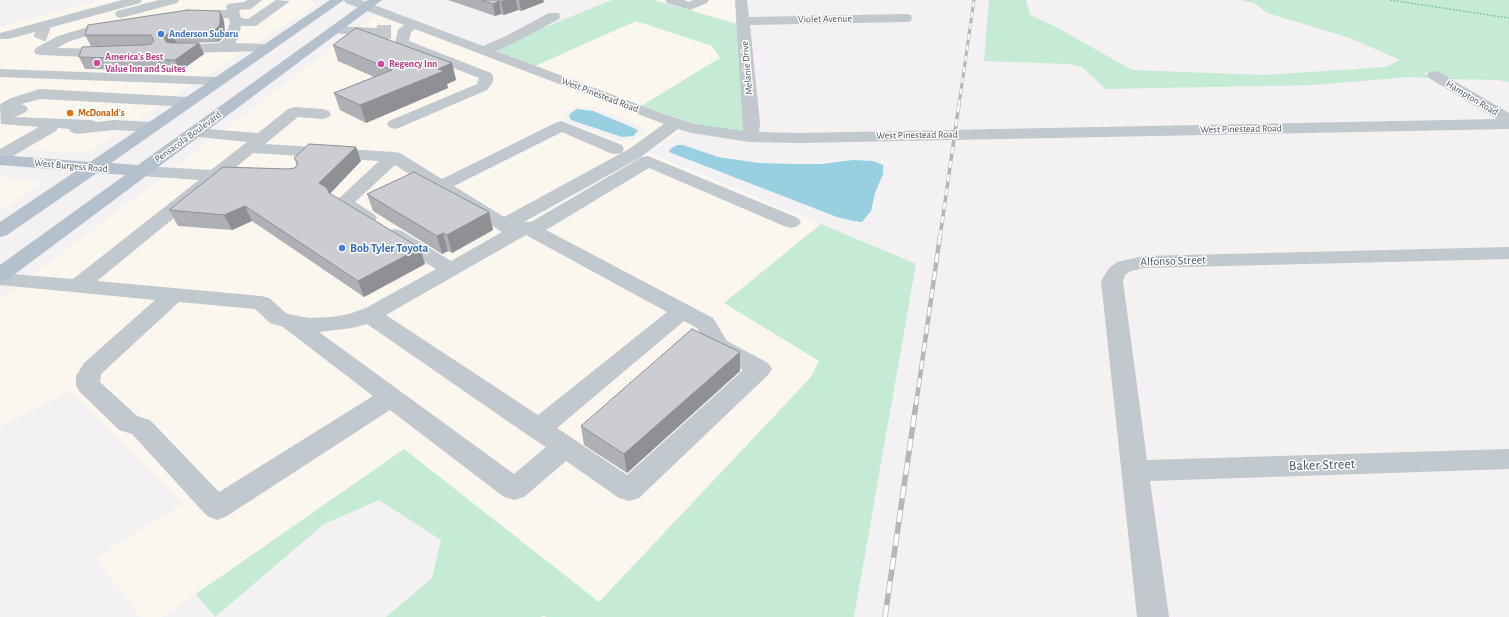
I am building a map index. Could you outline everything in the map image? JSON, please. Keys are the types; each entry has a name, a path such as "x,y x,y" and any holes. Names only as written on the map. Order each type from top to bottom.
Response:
{"main road":[{"path":"0,231 338,0"},
{"name":"Pensacola Boulevard","path":"0,275 372,3"},
{"name":"West Burgess Road","path":"0,160 142,171"}],"street":[{"path":"93,0 63,39 41,51 84,53 121,52"},
{"path":"39,31 52,36 68,32 76,23 136,0"},
{"path":"2,30 39,31 173,0"},
{"path":"178,17 196,9 234,11 247,6 256,0"},
{"path":"234,11 251,23 284,1 282,0"},
{"name":"West Pinestead Road","path":"350,0 372,3 403,30 483,51 676,124 709,131 749,136 800,138 1509,124"},
{"path":"671,0 690,6 703,0"},
{"name":"Melanie Drive","path":"741,0 752,123 752,130 749,136"},
{"path":"223,47 231,39 234,11"},
{"path":"483,51 511,39 554,16"},
{"name":"Violet Avenue","path":"744,21 906,18"},
{"path":"2,30 76,23 133,24"},
{"path":"335,30 377,32"},
{"path":"395,124 482,87 486,82 486,76 402,43 403,30"},
{"path":"173,50 180,55 197,48 267,48"},
{"path":"0,73 218,81"},
{"name":"Hampton Road","path":"1434,75 1509,120"},
{"path":"72,96 21,109 4,117 7,121 88,127 167,79"},
{"path":"0,111 16,101 40,94 188,102"},
{"path":"78,286 215,176 247,155 294,112 323,114"},
{"path":"512,226 635,153 676,124"},
{"path":"0,126 50,128 114,125 152,127"},
{"path":"0,279 260,303 278,318 309,325 352,321 370,315 452,270 616,149 561,126 441,186"},
{"path":"0,156 50,128"},
{"path":"194,133 247,155 309,164"},
{"path":"247,155 387,163 441,186 512,226 705,323 719,347 760,369 628,490 370,315"},
{"path":"512,226 648,161 791,222"},
{"path":"355,168 387,163"},
{"path":"387,163 343,203 452,270"},
{"path":"142,171 215,176"},
{"path":"340,183 364,185"},
{"name":"Alfonso Street","path":"1153,617 1112,280 1116,272 1124,266 1144,262 1509,253"},
{"path":"174,294 92,369 88,376 88,385 128,423 141,427 217,508 391,397"},
{"path":"538,429 683,311"},
{"path":"291,322 514,489 565,447"},
{"name":"Baker Street","path":"1135,471 1509,459"}],"path":[{"path":"1390,0 1509,18"}],"shaded area":[{"path":"100,0 306,0 316,4 89,152 0,149 0,27"},
{"path":"654,0 736,0 737,24"},
{"path":"377,14 682,131 648,152 821,224 724,303 819,361 811,377 599,602 404,450 162,617 141,617 96,558 183,504 70,391 0,426 0,300","holes":["580,106 596,108 640,125 644,131 638,138 632,140 617,140 566,122 562,118 566,111"]},
{"path":"636,21 712,46 721,59 641,106 535,66"},
{"path":"0,177 44,182 0,211"}],"green space":[{"path":"612,0 654,0 737,24 743,132 696,124 641,106 720,58 712,46 636,21 535,66 491,49"},
{"path":"989,0 1026,0 1030,15 1056,27 1132,70 1265,75 1386,67 1400,60 1350,38 1267,13 1254,3 1243,1 1244,0 1509,0 1509,82 1497,80 1447,79 1435,71 1424,73 1432,78 1409,77 1314,85 1106,89 1082,67 1069,64 984,61"},
{"path":"821,224 916,264 854,617 546,617 543,615 541,617 386,617 432,578 441,540 379,500 324,524 215,617 196,594 404,449 599,602 811,377 819,361 724,303"}],"water":[{"path":"577,109 593,111 638,131 633,136 622,137 571,120 569,116"},
{"path":"677,145 683,145 718,157 759,163 822,164 853,160 873,161 883,165 883,174 875,193 871,211 862,222 853,221 837,217 669,152 670,149"}],"building":[{"path":"482,0 508,0 501,2 499,1 493,4"},
{"path":"188,10 220,11 220,23 214,31 167,34 164,37 166,42 199,43 175,60 79,57 82,47 146,45 151,44 154,41 151,35 85,35 88,25"},
{"path":"356,28 452,63 438,69 444,71 360,105 334,93 392,70 333,45"},
{"path":"309,144 356,147 319,183 327,188 329,193 420,248 358,281 245,206 224,215 169,210 223,167 295,168 298,163 294,158"},
{"path":"414,172 489,212 447,235 443,233 437,236 367,194"},
{"path":"692,329 740,352 624,454 581,426"}],"tunnel":[{"path":"36,30 48,35"},
{"path":"377,32 392,32"}],"railway":[{"path":"959,105 974,0"},
{"path":"940,237 959,104"},
{"path":"916,405 940,236"},
{"path":"885,617 916,404"}],"place":[{"name":"Anderson Subaru","path":"161,34"},
{"name":"America's Best Value Inn and Suites","path":"97,63"},
{"name":"Regency Inn","path":"381,64"},
{"name":"McDonald's","path":"70,113"},
{"name":"Bob Tyler Toyota","path":"342,248"}]}
